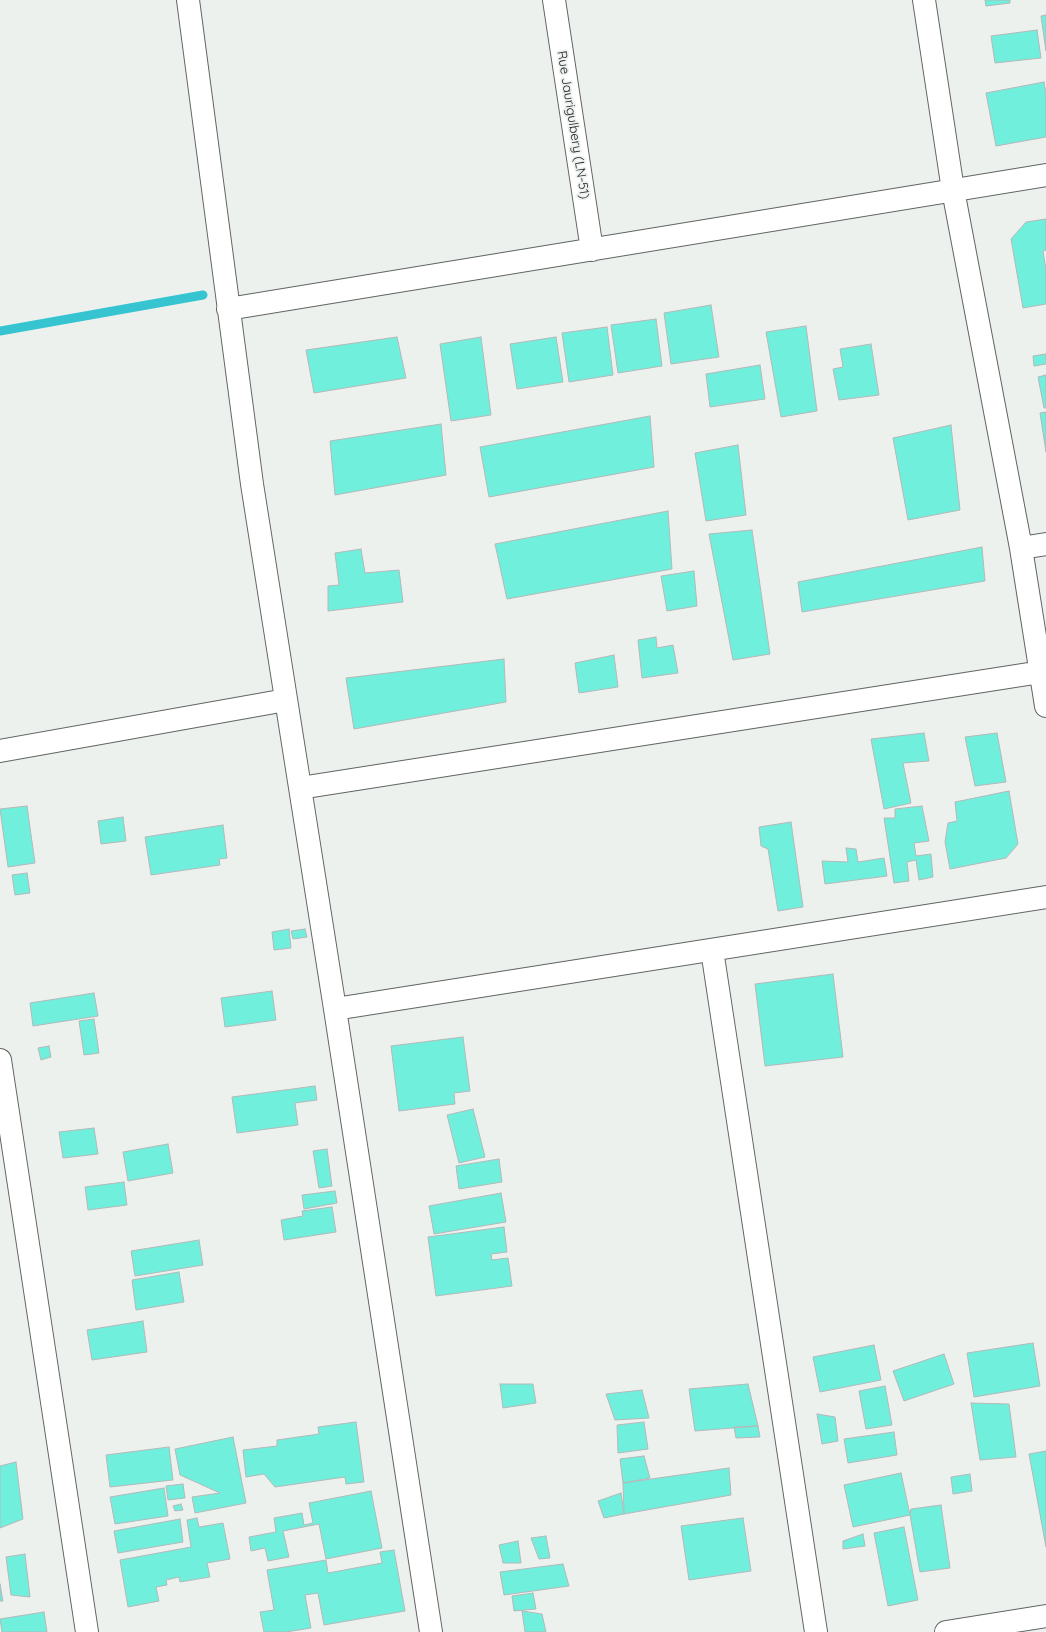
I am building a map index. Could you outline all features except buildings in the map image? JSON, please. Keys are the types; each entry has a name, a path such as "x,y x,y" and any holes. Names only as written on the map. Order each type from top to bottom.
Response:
{"street":[{"path":"188,0 252,484 431,1632"},
{"name":"Rue Jaurigulbery (LN-51)","path":"554,0 592,250"},
{"path":"924,0 953,190 1021,548 1046,706"},
{"path":"228,309 1046,175"},
{"path":"1021,548 1046,544"},
{"path":"300,788 1041,672"},
{"path":"0,751 286,700"},
{"path":"335,1009 1046,897"},
{"path":"712,950 816,1632"},
{"path":"0,1060 87,1632"},
{"path":"946,1632 1046,1616"}],"waterway":[{"path":"0,331 203,295"}]}
